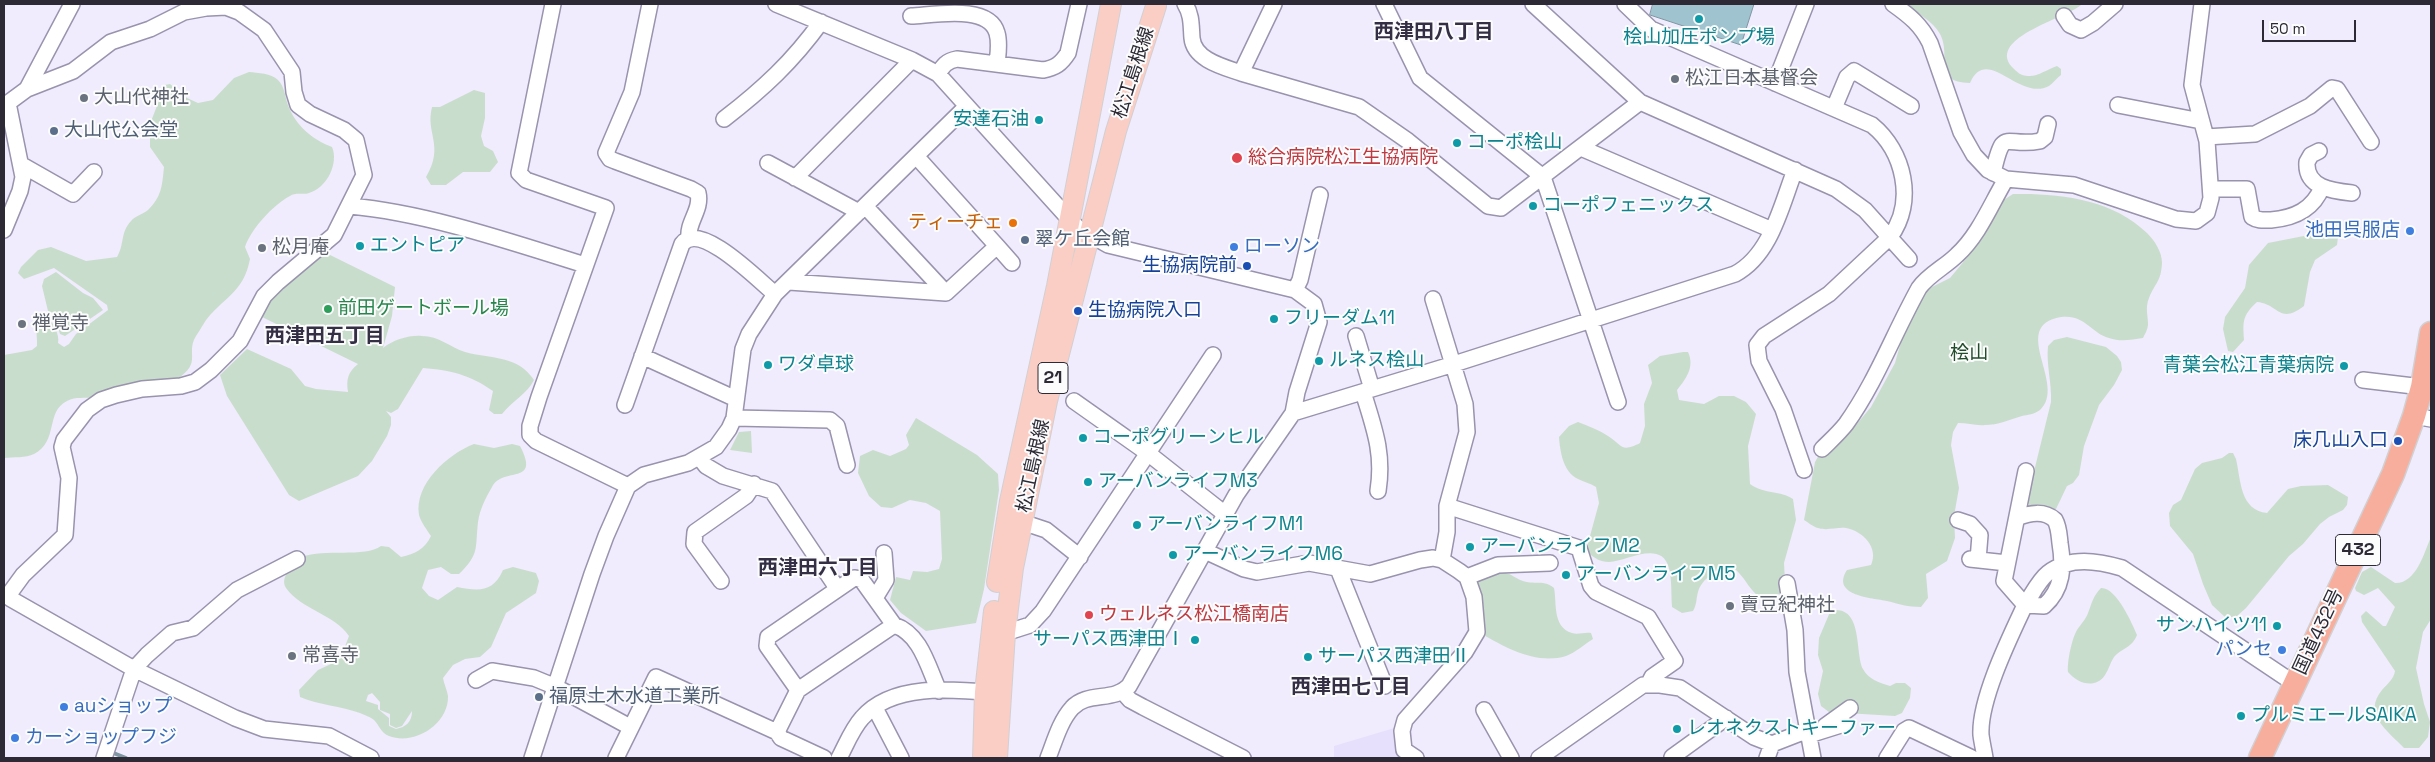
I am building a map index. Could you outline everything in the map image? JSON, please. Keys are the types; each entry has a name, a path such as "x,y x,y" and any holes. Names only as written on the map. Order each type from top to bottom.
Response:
{"highway":[{"name":"国道432号","path":"2260,758 2393,474 2423,418 2422,387 2431,333"}],"main road":[{"name":"松江島根線","path":"996,758 992,692 999,567 1010,501 1070,220 1111,4"},
{"name":"松江島根線","path":"983,758 1013,568 1047,401 1116,131 1156,6"}],"street":[{"path":"26,89 72,4"},
{"path":"554,4 519,173 526,180 606,208 530,426 530,435 536,441 628,486"},
{"path":"625,405 682,244 689,238 689,231 700,202 698,193 691,189 610,159 606,153 632,92 650,4"},
{"path":"776,4 912,60 938,74 1070,220 1089,235 1108,245 1295,290 1314,304 1319,322 1297,392 1294,413 1225,514 1132,680 1122,691 1085,700 1072,708 1048,758"},
{"path":"938,74 950,60 1042,70 1058,65 1070,47 1079,4"},
{"path":"1186,4 1191,18 1192,41 1197,51 1220,65 1241,73 1359,106 1408,141 1488,206 1501,208 1640,102"},
{"path":"1241,73 1274,4"},
{"path":"1384,4 1420,78 1543,177 1592,319 1618,402"},
{"path":"1533,4 1640,102 1822,181 1851,198 1875,219 1909,259"},
{"path":"1625,4 1652,29 1872,125 1887,140 1902,173 1904,204 1896,228 1890,237 1829,294 1764,336 1757,345 1759,361 1783,409 1804,470"},
{"path":"1774,83 1806,4"},
{"path":"1893,4 1918,22 1925,33 1961,132 1977,160 1999,176 2074,186 2184,221 2196,220 2206,214 2210,208 2211,189 2206,137 2192,85 2202,4"},
{"path":"2064,16 2070,25 2081,30 2094,23 2115,4"},
{"path":"4,230 20,192 22,166 6,102 26,89 73,71 111,42 150,29 184,12 206,6 227,6 264,30 292,72 294,92 298,105 310,114 344,130 356,140 364,175 334,235 278,282 258,306 240,341 225,358 195,382 181,386 142,389 116,395 101,400 87,410 64,440 62,447 69,478 66,535 23,575 5,596 134,669 254,725 329,736 371,758"},
{"path":"911,16 971,14 986,18 994,26 998,36 997,64"},
{"path":"724,119 765,87 799,52 821,22"},
{"path":"795,178 912,60"},
{"path":"1834,108 1847,77 1852,71 1911,106"},
{"path":"2206,137 2255,134 2310,106 2330,88 2335,88 2357,117 2372,142"},
{"path":"2118,105 2201,121"},
{"path":"532,758 592,574 628,486 644,475 688,463 716,447 729,429 734,418 745,343 775,294 967,106"},
{"path":"1822,449 1845,425 1878,371 1919,288 1925,280 1957,255 1971,240 1999,176 1998,148 2008,140 2040,141 2045,137 2048,124"},
{"path":"1582,148 1772,230"},
{"path":"2319,151 2308,158 2306,166 2313,181 2322,188 2352,193"},
{"path":"916,156 1012,263"},
{"path":"768,164 862,209 946,293"},
{"path":"22,166 73,194 94,172"},
{"path":"1294,413 1592,319 1736,277 1752,262 1772,230 1795,170"},
{"path":"2211,189 2247,189 2252,217 2261,220 2298,215 2314,202 2322,188"},
{"path":"1295,290 1300,280 1320,195"},
{"path":"350,206 370,208 476,231 585,265"},
{"path":"689,238 717,246 775,294"},
{"path":"789,282 946,293 997,246"},
{"path":"1433,299 1465,404 1468,432 1447,506 1447,532 1442,560"},
{"path":"1356,336 1379,442 1381,472 1378,491"},
{"path":"1004,633 1030,625 1043,611 1149,454 1213,354"},
{"path":"642,356 736,399"},
{"path":"2363,380 2422,387"},
{"path":"1074,401 1149,454 1225,514"},
{"path":"734,418 830,420 836,426 847,465"},
{"path":"699,458 716,473 772,491 837,588"},
{"path":"2017,518 2036,513 2045,514 2055,520 2063,566 2060,582 2050,600 2044,606 2025,605 2004,581 2026,471"},
{"path":"721,581 694,544 695,532 746,496 754,484"},
{"path":"1447,506 1579,548 1591,586 1596,592 1648,617 1675,661 1652,677 1648,685"},
{"path":"1958,520 1970,524 1980,535 1974,559 2007,563"},
{"path":"1022,522 1046,530 1080,557"},
{"path":"1205,551 1244,569 1257,572 1302,563 1370,574 1420,560 1442,560 1467,578 1474,597 1476,632 1465,652 1405,720 1402,738 1404,750 1416,758"},
{"path":"875,598 886,580 884,553"},
{"path":"104,758 134,669 172,632 193,628 237,590 297,559"},
{"path":"2063,566 2082,561 2101,562 2122,568 2294,684"},
{"path":"1467,578 1498,565 1550,562"},
{"path":"1338,569 1385,686"},
{"path":"798,690 767,646 768,637 837,588 857,577 861,579 894,625 904,628 916,639 939,691"},
{"path":"1787,582 1795,630 1797,672 1813,758"},
{"path":"1985,758 1981,734 1983,714 1997,666 2025,605"},
{"path":"777,732 798,690 894,625"},
{"path":"476,680 492,670 534,678 556,686 630,727"},
{"path":"616,758 656,677 777,732 781,738 824,758"},
{"path":"1539,758 1639,687 1648,685 1680,688 1754,737 1772,744 1844,724"},
{"path":"840,758 857,723 874,708 905,694 939,691 992,692"},
{"path":"1122,691 1130,700 1243,758"},
{"path":"874,708 901,758"},
{"path":"1824,730 1826,726 1850,708"},
{"path":"1484,710 1511,758"},
{"path":"1672,757 1726,718"},
{"path":"1887,758 1904,731 1909,728 1972,758"},
{"path":"1767,758 1772,744"}],"shaded area":[{"path":"1401,726 1409,758 1334,758 1334,746"}],"green space":[{"path":"1904,4 2082,4 2033,29 2010,46 2007,56 2012,67 2021,74 2035,75 2057,66 2061,69 2061,75 2049,86 2038,89 2026,87 1995,71 1985,69 1977,73 1970,83 1958,82 1951,78 1945,66 1943,42 1937,29 1929,21"},
{"path":"249,72 268,75 278,80 295,119 312,136 332,147 334,160 330,174 321,186 315,190 307,194 292,195 283,200 257,225 245,247 250,259 244,277 235,290 209,316 196,336 192,348 192,363 185,373 177,379 91,398 67,401 56,412 47,442 42,448 31,455 4,458 4,355 32,350 37,346 37,328 39,320 42,318 47,317 52,322 57,333 58,343 64,347 69,344 76,334 108,310 107,305 54,268 24,279 18,273 21,267 38,250 51,247 86,261 117,257 128,225 148,210 156,200 163,180 164,167 150,147 150,124 165,85 170,84 187,98 198,103 213,100 234,78"},
{"path":"474,90 485,93 485,118 481,136 484,146 493,151 498,162 490,172 463,172 446,185 431,185 426,177 434,156 431,125 432,107 440,107"},
{"name":"桧山","path":"2013,194 2067,197 2102,205 2118,212 2147,233 2158,247 2162,263 2159,278 2148,302 2148,328 2143,338 2117,340 2103,336 2076,318 2061,317 2046,323 2039,332 2038,344 2048,386 2047,399 2040,410 1994,424 1958,423 1953,432 1951,445 1959,488 1954,516 1955,538 1947,561 1926,574 1928,598 1921,607 1916,607 1855,594 1844,585 1843,579 1847,570 1871,565 1873,552 1868,541 1852,530 1846,528 1821,529 1814,527 1804,520 1815,462 1819,455 1835,441 1851,431 1871,407 1895,363 1904,331 1916,306 1930,288 1950,278 1970,254 1999,203"},
{"path":"2320,228 2334,231 2338,237 2337,245 2315,260 2310,272 2304,306 2289,314 2284,314 2270,306 2257,302 2248,311 2244,319 2244,340 2233,352 2228,351 2223,329 2225,317 2245,288 2249,265 2268,243 2309,235"},
{"path":"326,253 395,287 392,316 383,348 396,340 407,337 428,336 465,352 512,362 520,366 534,380 502,414 494,414 489,410 493,391 460,374 423,368 398,409 391,413 386,411 391,417 391,425 387,436 372,461 358,476 299,501 289,495 227,396 220,375 247,349 291,369 305,386 348,392 348,376 358,364 260,316 286,282 318,255"},
{"path":"56,272 83,293 93,298 103,310 65,336 60,334 53,313 48,311 42,286 44,279"},
{"path":"2067,337 2106,347 2117,356 2121,362 2122,370 2114,385 2099,405 2084,446 2079,475 2073,483 2067,486 2056,509 2031,510 2027,500 2051,402 2048,346 2054,340"},
{"path":"1688,352 1690,368 1677,390 1679,400 1704,404 1719,396 1734,396 1746,402 1756,414 1748,446 1750,484 1762,490 1783,494 1793,499 1796,520 1784,563 1785,581 1779,594 1768,602 1756,594 1731,566 1721,569 1707,578 1700,587 1693,611 1682,613 1672,607 1669,568 1665,559 1659,555 1651,553 1642,554 1609,562 1595,558 1588,553 1587,547 1599,503 1596,487 1578,479 1569,471 1561,455 1559,437 1569,426 1578,422 1605,434 1622,447 1634,446 1640,443 1645,426 1644,404 1652,383 1648,365 1660,356"},
{"path":"916,418 977,455 998,474 999,490 984,589 976,623 926,631 901,613 890,600 896,577 910,580 913,571 927,572 939,569 942,559 940,511 926,503 910,500 892,508 881,507 869,496 858,473 860,456 873,450 890,456 906,449 909,445 906,435"},
{"path":"751,431 752,453 730,450 739,432"},
{"path":"474,444 494,448 512,444 520,446 526,466 523,471 504,477 492,487 480,513 475,550 466,567 459,574 451,574 441,567 428,570 422,588 429,596 438,600 457,587 484,589 490,587 495,583 503,570 513,567 536,573 539,581 536,593 506,613 491,647 480,657 465,659 453,665 443,678 448,696 447,706 443,715 436,724 419,735 409,738 389,736 382,731 374,720 367,716 300,697 299,690 318,670 331,664 344,649 349,636 335,622 300,602 286,588 284,579 288,572 300,558 311,554 365,552 381,546 389,547 401,557 419,550 431,536 419,515 419,503 422,492 435,472 454,455","holes":["372,693 380,702 380,710 390,714 390,725 396,728 402,726 412,711 410,721 403,727 396,729 389,726 389,718 378,709 378,705 366,701 368,695"]},
{"path":"2229,453 2233,453 2236,459 2243,493 2251,506 2258,511 2267,513 2288,489 2301,486 2328,485 2348,497 2347,505 2343,510 2320,524 2303,544 2289,556 2246,608 2237,616 2226,618 2212,605 2193,554 2170,526 2169,513 2173,505 2181,500 2195,469 2202,463 2222,458"},
{"path":"2431,537 2431,619 2423,632 2416,668 2430,722 2428,737 2419,748 2404,748 2385,729 2376,714 2377,699 2392,679 2395,671 2362,622 2361,616 2366,611 2383,626 2386,626 2395,607 2378,588 2364,595 2356,591 2355,588 2362,572 2371,567 2395,583 2402,582 2408,578 2414,573 2422,559"},
{"path":"1497,572 1510,574 1527,582 1544,583 1554,588 1558,620 1561,625 1572,633 1591,633 1593,639 1566,656 1544,658 1522,654 1482,634 1474,580"},
{"path":"2101,588 2107,589 2118,599 2137,635 2130,645 2114,657 2101,680 2091,684 2081,682 2068,672 2069,656 2075,634 2086,617 2094,597"},
{"path":"1834,610 1843,611 1850,616 1854,624 1863,669 1868,675 1878,682 1890,686 1896,683 1905,683 1911,688 1910,698 1902,713 1895,716 1829,712 1821,706 1818,694 1823,671 1818,655 1819,638 1830,612"}],"water":[{"name":"桧山加圧ポンプ場","path":"1653,4 1754,4 1741,45 1650,15"}],"waterway":[{"path":"111,752 126,758"}],"place":[{"name":"桧山加圧ポンプ場","path":"1699,19"},
{"name":"松江日本基督会","path":"1675,79"},
{"name":"大山代神社","path":"84,98"},
{"name":"安達石油","path":"1039,120"},
{"name":"大山代公会堂","path":"54,131"},
{"name":"コーポ桧山","path":"1457,143"},
{"name":"総合病院松江生協病院","path":"1237,158"},
{"name":"コーポフェニックス","path":"1533,206"},
{"name":"ティーチェ","path":"1013,223"},
{"name":"池田呉服店","path":"2410,231"},
{"name":"翠ケ丘会館","path":"1025,240"},
{"name":"エントピア","path":"360,246"},
{"name":"ローソン","path":"1234,247"},
{"name":"松月庵","path":"262,248"},
{"name":"生協病院前","path":"1247,266"},
{"name":"前田ゲートボール場","path":"328,309"},
{"name":"生協病院入口","path":"1078,311"},
{"name":"フリーダム11","path":"1274,319"},
{"name":"禅覚寺","path":"22,324"},
{"name":"ルネス桧山","path":"1319,361"},
{"name":"ワダ卓球","path":"768,365"},
{"name":"青葉会松江青葉病院","path":"2344,366"},
{"name":"コーポグリーンヒル","path":"1083,438"},
{"name":"床几山入口","path":"2398,441"},
{"name":"アーバンライフM3","path":"1088,482"},
{"name":"アーバンライフM1","path":"1137,525"},
{"name":"アーバンライフM2","path":"1470,547"},
{"name":"アーバンライフM6","path":"1173,555"},
{"name":"アーバンライフM5","path":"1566,575"},
{"name":"賣豆紀神社","path":"1730,606"},
{"name":"ウェルネス松江橋南店","path":"1089,615"},
{"name":"サンハイツ11","path":"2277,626"},
{"name":"サーパス西津田Ⅰ","path":"1195,640"},
{"name":"パンセ","path":"2282,650"},
{"name":"常喜寺","path":"292,656"},
{"name":"サーパス西津田Ⅱ","path":"1308,657"},
{"name":"福原土木水道工業所","path":"539,697"},
{"name":"auショップ","path":"64,707"},
{"name":"プルミエールSAIKA","path":"2241,716"},
{"name":"レオネクストキーファー","path":"1677,729"},
{"name":"カーショップフジ","path":"15,738"}],"district":[{"name":"西津田八丁目","path":"1434,33"},
{"name":"西津田五丁目","path":"325,337"},
{"name":"西津田六丁目","path":"818,569"},
{"name":"西津田七丁目","path":"1351,688"}]}
